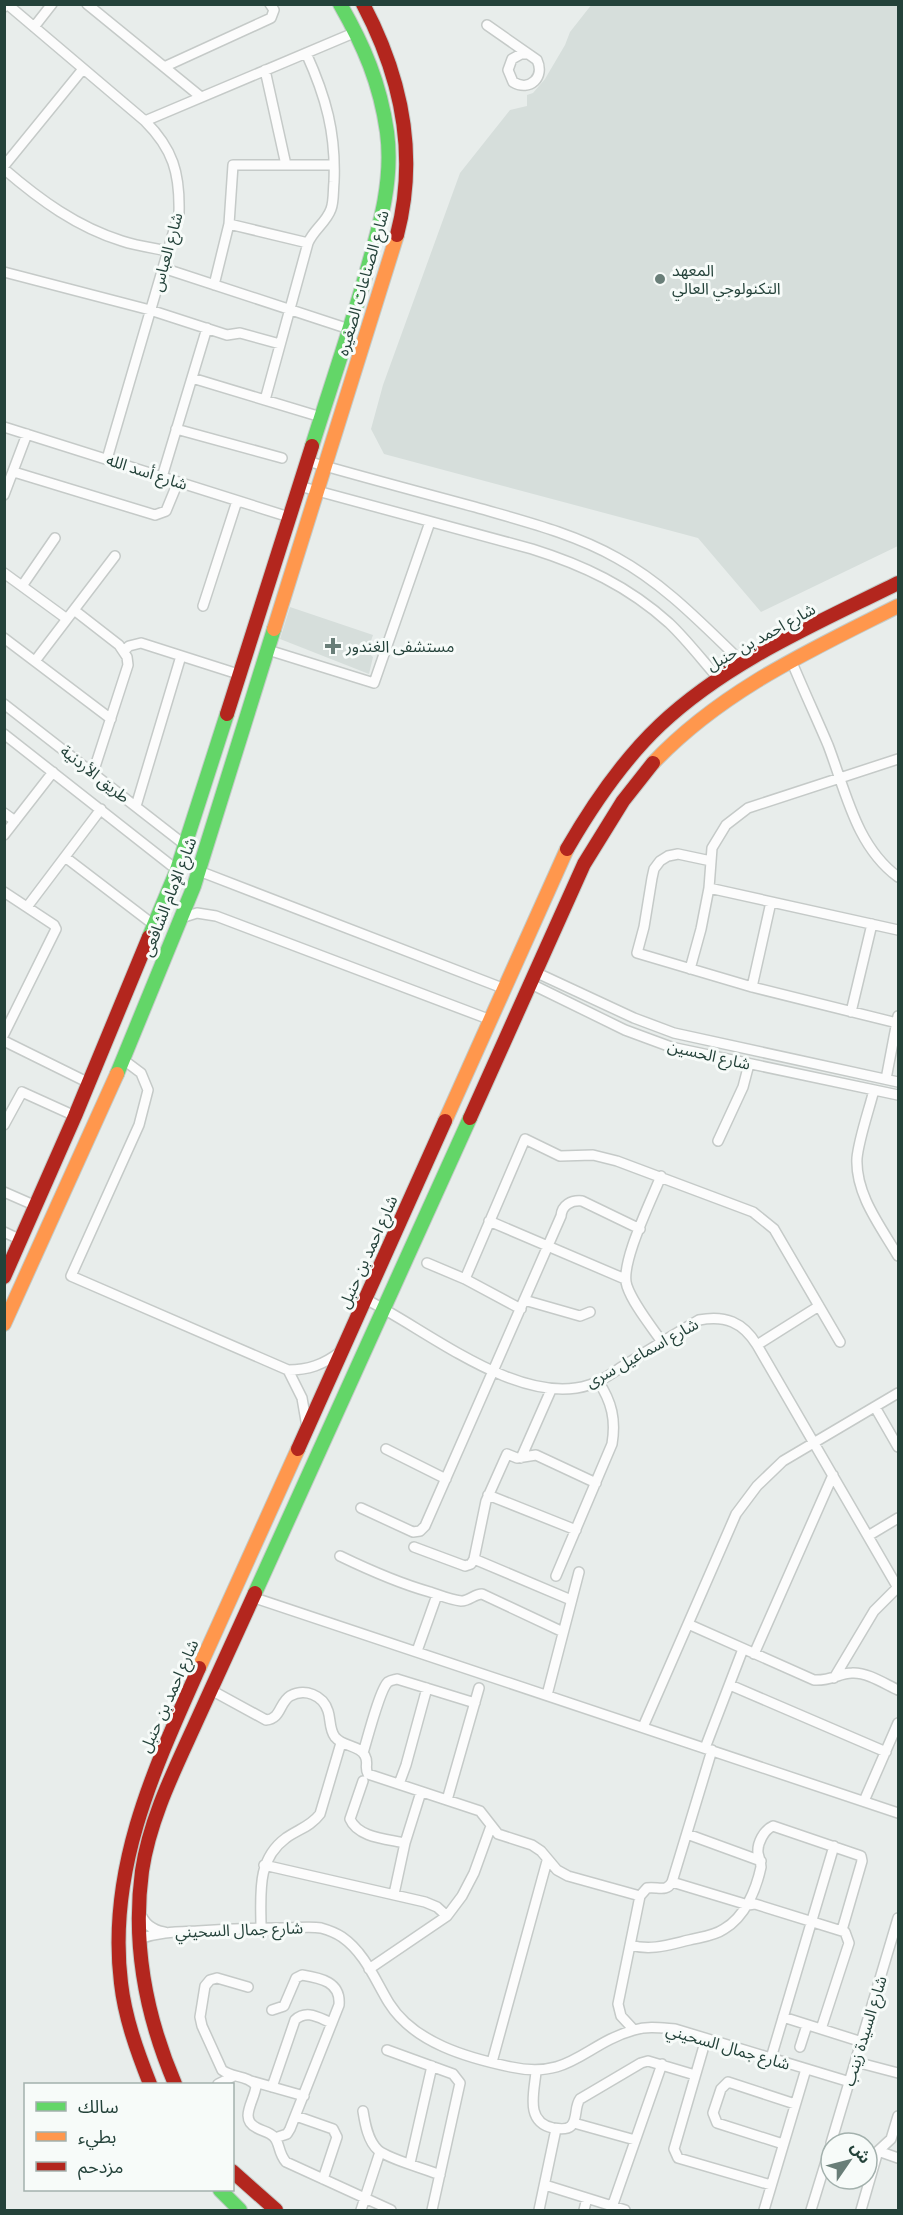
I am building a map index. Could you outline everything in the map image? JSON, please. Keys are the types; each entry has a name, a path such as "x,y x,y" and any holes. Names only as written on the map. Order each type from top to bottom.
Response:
{"street":[{"path":"34,27 52,4"},
{"path":"87,4 201,97"},
{"path":"164,67 271,18 274,10 270,4"},
{"name":"شارع الصناعات الصغيره","path":"307,461 383,215 388,175 387,134 380,94 369,59 340,4"},
{"name":"شارع الصناعات الصغيره","path":"325,466 393,247 401,216 406,174 405,131 398,89 387,52 363,4"},
{"name":"شارع العباس","path":"6,6 145,121 167,148 180,188 179,213 107,459"},
{"path":"487,25 526,54"},
{"path":"145,121 356,32"},
{"path":"265,400 308,243 331,209 334,165 332,126 322,88 306,53"},
{"path":"83,69 4,168 39,199 79,224 122,241 168,251"},
{"path":"265,70 286,165"},
{"path":"214,285 229,224 233,165 334,165"},
{"path":"229,224 308,243"},
{"path":"163,268 349,329"},
{"path":"4,272 150,310 227,335 240,333 280,344"},
{"path":"162,477 207,328"},
{"path":"192,378 321,417"},
{"name":"شارع أسد الله","path":"4,427 289,517"},
{"path":"176,429 282,458"},
{"path":"4,495 27,434"},
{"path":"307,461 537,525 578,539 616,557 652,580 686,607 743,663"},
{"name":"شارع الإمام الشافعى","path":"5,1272 75,1116 177,870 307,461"},
{"name":"شارع الإمام الشافعى","path":"4,1324 122,1061 199,871 325,466"},
{"path":"14,472 155,515 163,513 168,508 178,482"},
{"path":"299,486 570,561 606,577 640,599 670,625 718,678"},
{"path":"203,606 237,501"},
{"path":"268,650 374,683 430,522"},
{"path":"22,586 55,538"},
{"path":"35,661 115,556"},
{"path":"4,573 67,619"},
{"name":"شارع احمد بن حنبل","path":"149,2083 135,2050 124,2006 117,1963 118,1906 134,1829 159,1758 567,849 597,798 627,759 689,700 743,663 898,585"},
{"path":"174,2083 153,2028 143,1979 139,1939 142,1873 150,1838 174,1774 211,1690 584,864 615,812 649,768 708,712 791,660 898,606"},
{"path":"74,610 124,651 128,665 93,773"},
{"path":"4,638 111,720"},
{"path":"124,651 129,646 141,643 238,674"},
{"path":"136,806 181,656"},
{"path":"791,660 865,841 879,860 898,877"},
{"name":"طريق الأردنية","path":"4,704 185,845"},
{"name":"طريق الأردنية","path":"4,734 177,870"},
{"path":"690,969 709,888 712,848 718,836 736,815 776,798 898,759"},
{"path":"4,835 53,772"},
{"path":"597,798 615,812"},
{"path":"27,907 101,809"},
{"path":"4,813 15,821"},
{"path":"711,861 678,854 660,861 654,868 637,953 752,987 851,1012 898,1020 886,1079"},
{"path":"65,857 154,925"},
{"path":"199,871 505,989"},
{"path":"709,888 898,930"},
{"path":"4,892 54,925 56,929 4,1034"},
{"path":"752,987 771,902"},
{"path":"181,918 197,913 216,916 491,1020"},
{"path":"851,1012 872,924"},
{"name":"شارع الحسين","path":"532,978 634,1018 688,1036 898,1082"},
{"name":"شارع الحسين","path":"532,978 625,1030 648,1040 686,1051 898,1095"},
{"path":"686,1051 688,1036"},
{"path":"4,1041 89,1083"},
{"path":"122,1061 141,1073 148,1090 139,1125 71,1276 288,1370 302,1370 317,1366 330,1360 342,1350"},
{"path":"718,1141 743,1086 748,1064"},
{"path":"874,1090 857,1158 860,1184 870,1208 898,1256"},
{"path":"4,1125 19,1094 24,1093 75,1116"},
{"path":"4,1098 15,1103"},
{"path":"465,1279 525,1140 561,1156 605,1157 741,1207 764,1220 774,1229 840,1342"},
{"path":"661,1176 639,1229 626,1268 625,1279 627,1288 662,1342"},
{"path":"4,1192 36,1206"},
{"path":"361,1508 410,1530 420,1531 425,1526 523,1304 562,1209 575,1200 582,1201 639,1229"},
{"path":"489,1221 625,1279"},
{"path":"28,1223 46,1230"},
{"path":"4,1232 21,1240"},
{"path":"427,1263 523,1304 579,1316 590,1312"},
{"name":"شارع اسماعيل سرى","path":"365,1299 383,1307 436,1342 494,1370 527,1383 551,1389 575,1389 598,1381 699,1320 722,1318 738,1323 758,1345 898,1587"},
{"path":"758,1345 819,1306"},
{"path":"288,1370 302,1398 307,1428"},
{"path":"556,1576 612,1444 615,1427 613,1409 598,1381"},
{"path":"521,1458 551,1389"},
{"path":"643,1727 736,1514 757,1485 783,1461 898,1393"},
{"path":"875,1407 898,1447"},
{"path":"386,1449 446,1479"},
{"path":"414,1547 465,1566 471,1564 488,1495 507,1454 521,1458 536,1455 596,1483"},
{"path":"754,1654 833,1475"},
{"path":"488,1495 576,1530"},
{"path":"868,1536 898,1518"},
{"path":"340,1556 400,1583 437,1595 460,1601 482,1594 563,1632"},
{"path":"474,1559 572,1600"},
{"path":"547,1695 579,1572"},
{"path":"834,1678 874,1611 898,1587"},
{"path":"417,1651 437,1595"},
{"path":"252,1598 355,1633 417,1651 898,1813"},
{"path":"688,1624 814,1680 834,1678 843,1674 861,1674 898,1690"},
{"path":"634,2030 621,2016 618,2004 640,1896 647,1888 667,1888 672,1882 687,1834 708,1749 743,1649"},
{"path":"363,1753 386,1684 397,1680 475,1703"},
{"path":"730,1685 886,1752"},
{"path":"399,1784 427,1688"},
{"path":"447,1800 479,1688"},
{"path":"211,1690 266,1720 272,1720 277,1716 283,1702 289,1696 298,1693 315,1695 327,1708 333,1734 341,1743 363,1753 367,1762 365,1769 368,1774 480,1811 491,1826 503,1836 532,1845 541,1851 557,1870 568,1876 640,1896"},
{"path":"864,1801 898,1723"},
{"path":"261,1928 260,1881 264,1865 278,1845 314,1822 320,1814 341,1743"},
{"path":"159,1758 174,1774"},
{"path":"363,1781 350,1819 352,1825 361,1832 405,1844"},
{"path":"394,1894 405,1844 421,1792"},
{"path":"369,1969 447,1916 462,1896 474,1873 491,1826"},
{"path":"630,1945 654,1949 718,1933 738,1918 748,1905 761,1866 759,1845 765,1830 773,1826 858,1854 862,1859 842,1930"},
{"path":"687,1834 761,1860"},
{"path":"771,2058 834,1846"},
{"path":"492,2062 548,1861"},
{"path":"264,1865 425,1902 437,1907 447,1916"},
{"path":"672,1882 842,1930 848,1935 849,1943 821,2029"},
{"path":"140,1909 143,1919 149,1926 167,1932"},
{"name":"شارع السيدة زينب","path":"835,2131 895,1945 898,1918"},
{"name":"شارع جمال السحيني","path":"139,1939 167,1932 319,1928 340,1936 357,1950 390,2005 408,2025 421,2034 456,2052 536,2072 560,2067 634,2030 654,2027 675,2030 850,2082"},
{"path":"272,2010 284,2006 296,1978 304,1975 328,1981 338,1991 339,2005 296,2115 286,2134 275,2138"},
{"path":"248,1987 217,1978 210,1980 205,1986 201,2009 202,2026 220,2067 224,2072 234,2076 304,2096"},
{"path":"272,2087 295,2020 311,2014 332,2023"},
{"path":"783,2017 862,2042"},
{"path":"800,2047 807,2025"},
{"path":"706,2039 674,2149 676,2157 771,2185"},
{"path":"387,2050 453,2074 460,2083 432,2211"},
{"path":"536,2072 534,2113 540,2122 556,2129 566,2129 574,2123 576,2105 583,2097 641,2063 648,2061 662,2064 695,2075"},
{"path":"856,2062 898,2073"},
{"path":"612,2206 662,2064"},
{"path":"410,2163 432,2066"},
{"path":"764,2211 806,2069"},
{"path":"222,2083 234,2076"},
{"path":"251,2081 256,2088 247,2113 248,2118 253,2126 275,2138 279,2152 286,2162 391,2211"},
{"path":"783,2144 717,2123 713,2114 721,2089 728,2082 795,2103"},
{"path":"363,2111 368,2134 380,2152 440,2175"},
{"path":"296,2115 337,2133 323,2179"},
{"path":"879,2150 894,2134 898,2116"},
{"path":"574,2123 635,2140"},
{"path":"539,2211 556,2129"},
{"path":"879,2151 898,2158"},
{"path":"361,2211 380,2152"},
{"path":"234,2172 276,2211"},
{"path":"234,2188 243,2182"},
{"name":"شارع السيدة زينب","path":"811,2211 819,2184"},
{"path":"544,2185 625,2210"},
{"path":"861,2211 867,2191"},
{"path":"224,2194 240,2211"},
{"path":"584,2211 587,2198"}],"shaded area":[{"name":"المعهد التكنولوجي العالي","path":"592,4 898,5 898,546 761,612 698,538 384,454 371,429 383,385 460,173 510,110 527,106 527,95 533,93 545,79 570,32"},
{"name":"مستشفى الغندور","path":"290,607 373,635 367,652 373,657 369,674 280,639"}],"traffic: fast":[{"path":"312,446 374,247 383,209 388,171 387,132 380,97 364,50 340,4"},
{"path":"117,1074 194,886 274,629"},
{"path":"149,937 177,870 227,714"},
{"path":"255,1593 470,1118"},
{"path":"221,2191 240,2210"}],"traffic: slow":[{"path":"274,629 397,235"},
{"path":"653,763 680,737 738,693 800,656 898,606"},
{"path":"445,1121 567,849"},
{"path":"4,1324 117,1074"},
{"path":"199,1668 298,1449"}],"traffic: jam":[{"path":"363,4 387,59 402,116 406,175 397,235"},
{"path":"227,714 312,446"},
{"path":"567,849 598,799 621,768 646,739 686,702 774,645 898,583"},
{"path":"470,1118 584,864 623,801 653,763"},
{"path":"4,1277 75,1116 149,937"},
{"path":"298,1449 445,1121"},
{"path":"175,2083 156,2032 144,1980 139,1926 142,1871 157,1812 255,1593"},
{"path":"150,2083 125,2009 118,1941 121,1900 128,1860 151,1782 199,1668"},
{"path":"234,2173 276,2210"}],"place":[{"name":"المعهد التكنولوجي العالي","path":"660,279"},
{"name":"مستشفى الغندور","path":"333,646"}]}
